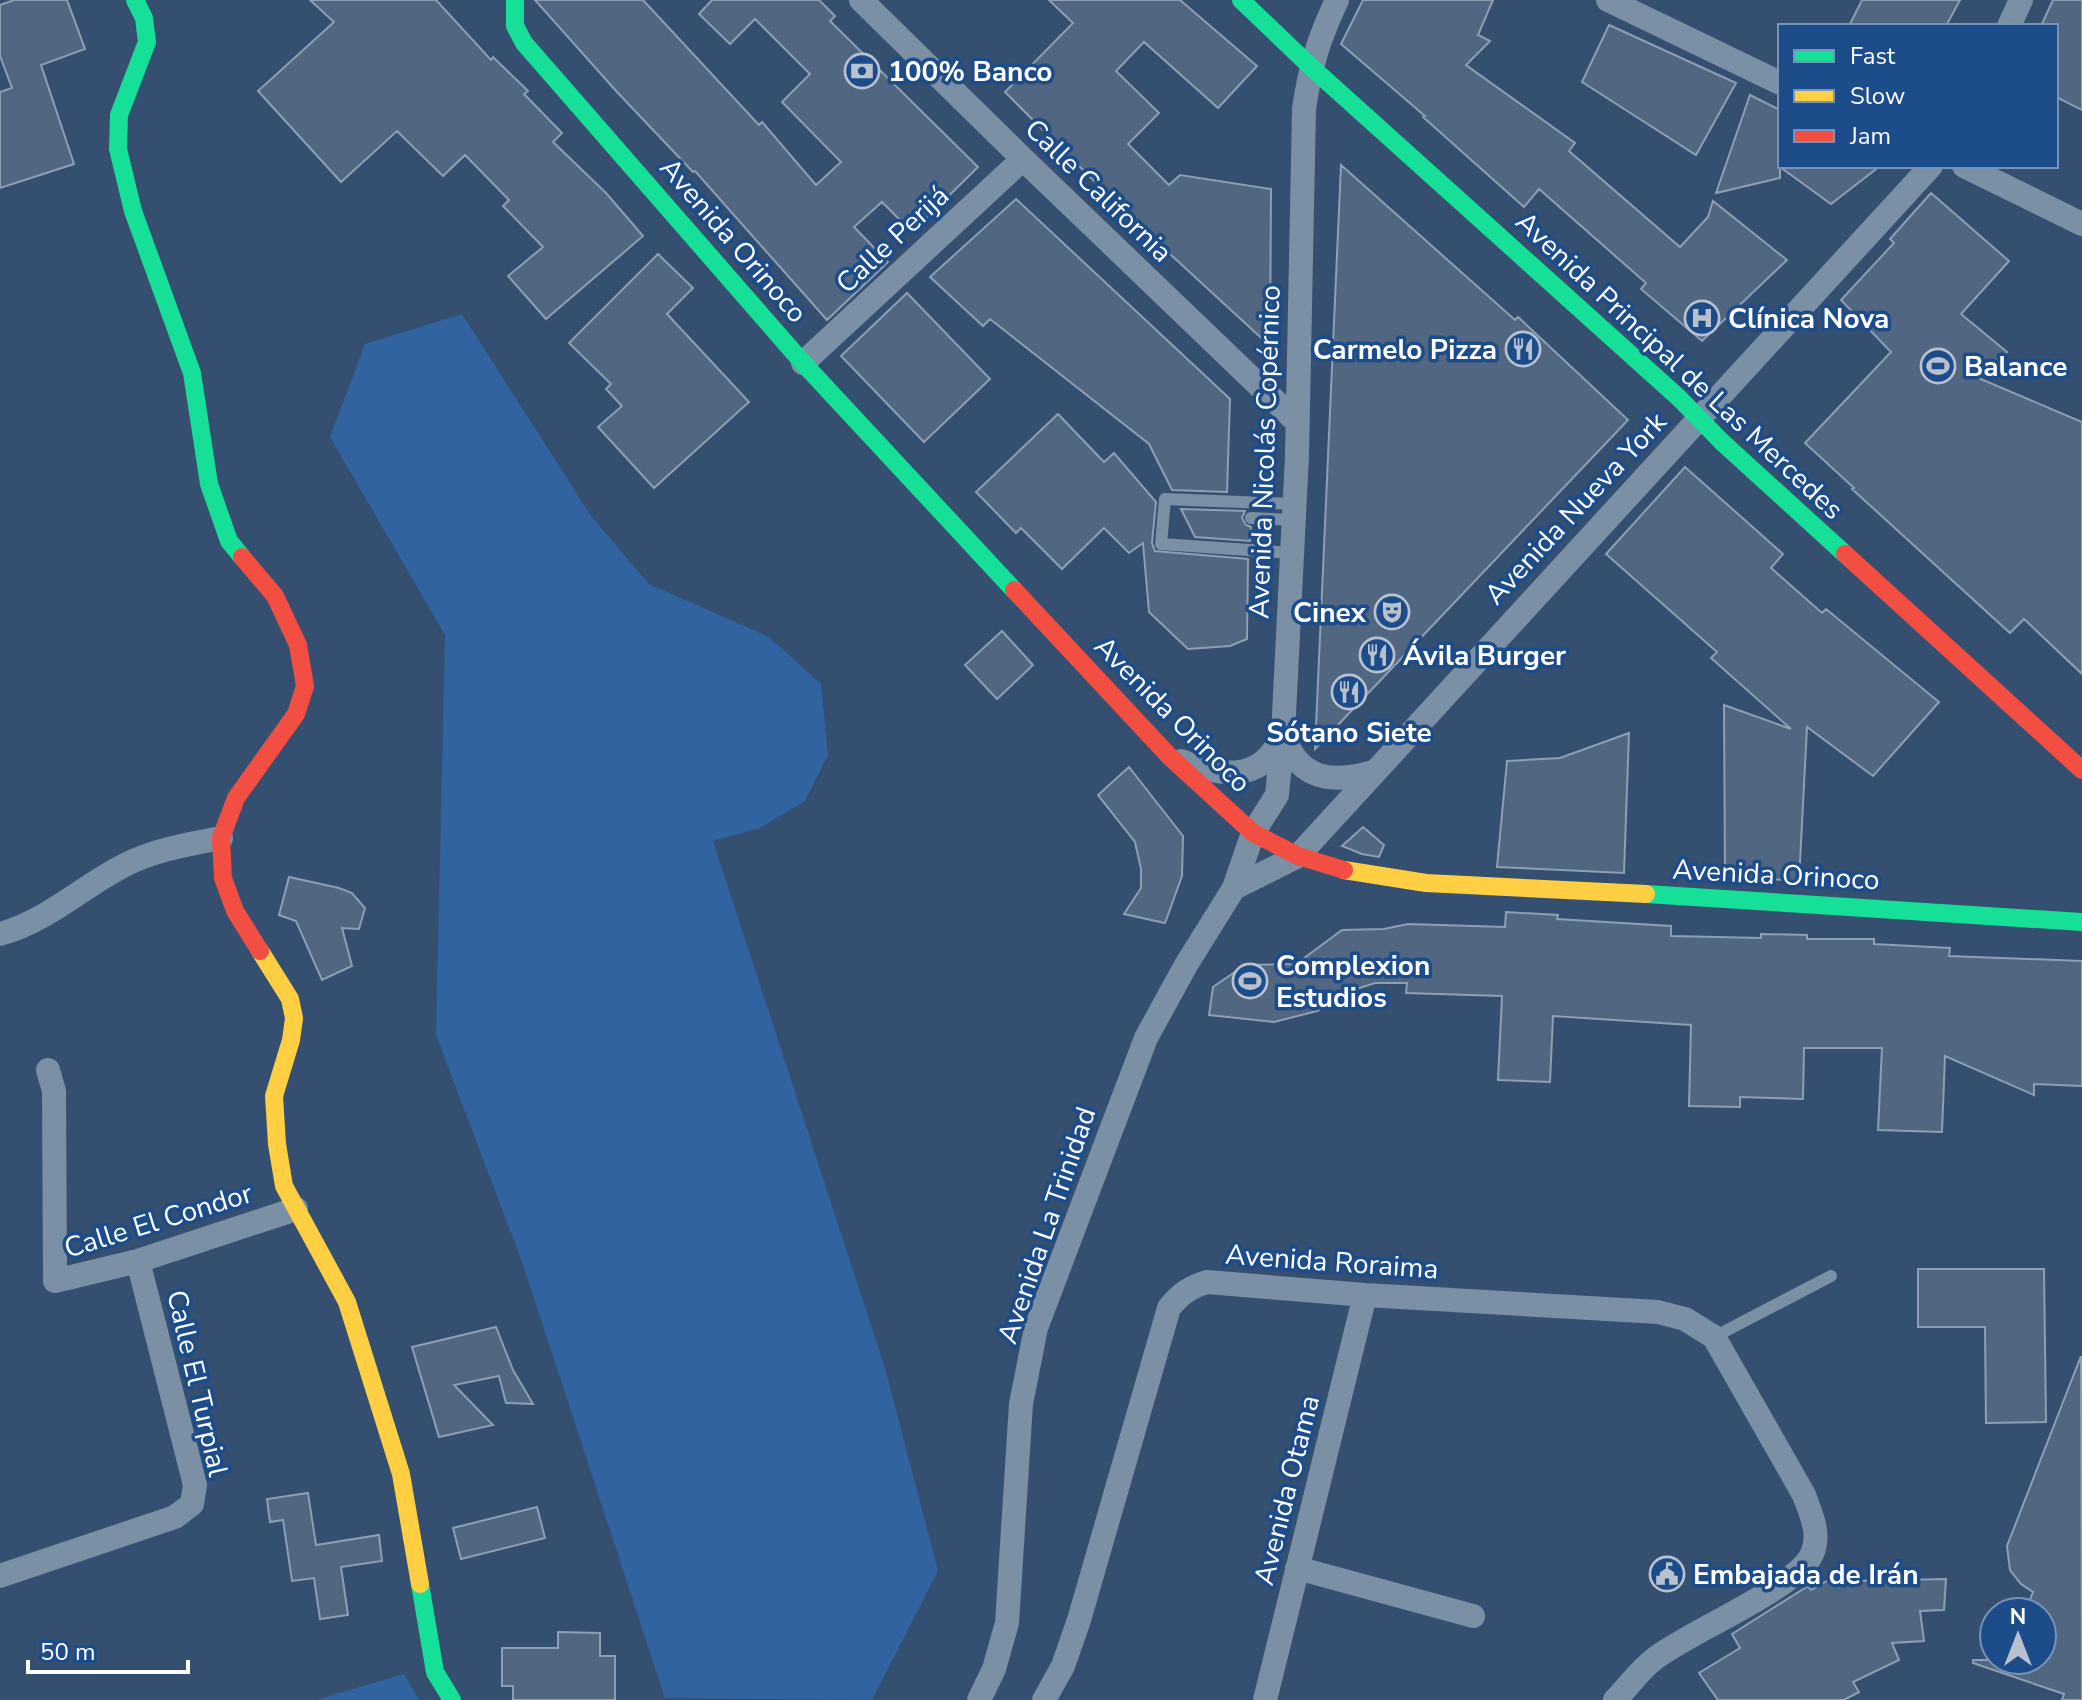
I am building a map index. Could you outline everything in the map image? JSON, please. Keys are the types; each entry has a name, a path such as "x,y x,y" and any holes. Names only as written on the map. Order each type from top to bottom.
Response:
{"street":[{"path":"135,0 144,18 147,42 119,115 118,149 125,182 192,373 209,484 229,541 275,596 298,645 305,686 296,714 236,798 221,838 223,878 235,911 290,999 294,1018 291,1040 274,1096 284,1186 347,1302 401,1474 435,1672 452,1700"},
{"name":"Avenida Orinoco","path":"515,0 515,26 524,43 803,363 1170,757 1253,833 1298,856 1358,874 1426,883 1747,899 2082,922"},
{"name":"Calle California","path":"861,0 1297,422"},
{"name":"Avenida Principal de Las Mercedes","path":"1241,0 2082,770"},
{"path":"1310,66 1320,35 1337,0"},
{"path":"1608,0 1778,82"},
{"path":"2010,24 2021,0"},
{"name":"Avenida Nicolás Copérnico","path":"1253,833 1277,795 1283,734 1297,422 1304,109 1310,66"},
{"name":"Calle Perijá","path":"803,363 1023,159"},
{"name":"Avenida Nueva York","path":"1298,856 1929,168"},
{"path":"1968,168 2082,224"},
{"path":"1170,757 1220,773 1250,770 1265,762 1275,751 1283,734"},
{"path":"1283,734 1292,754 1310,772 1337,779 1373,772"},
{"name":"Avenida La Trinidad","path":"979,1700 994,1669 1007,1623 1021,1404 1036,1328 1146,1038 1186,965 1234,888 1253,833"},
{"path":"0,934 65,904 126,864 192,843 221,838"},
{"path":"1234,888 1298,856"},
{"name":"Calle El Condor","path":"48,1070 54,1091 55,1281 138,1261 296,1209"},
{"name":"Calle El Turpial","path":"0,1576 175,1517 192,1504 195,1485 138,1261"},
{"name":"Avenida Roraima","path":"1044,1700 1063,1666 1079,1620 1169,1308 1191,1287 1207,1282 1365,1295 1658,1312 1685,1319 1714,1337"},
{"name":"Avenida Otama","path":"1265,1700 1365,1295"},
{"path":"1615,1700 1652,1660 1785,1583 1811,1557 1816,1542 1814,1522 1804,1495 1714,1337"},
{"path":"1297,1568 1473,1616"}],"lane":[{"path":"1292,553 1161,544 1165,499 1293,512"},
{"path":"1251,518 1293,512"},
{"path":"1714,1337 1831,1276"}],"shaded area":[{"path":"462,314 591,516 649,584 769,637 821,684 828,755 805,801 760,828 713,841 885,1368 938,1571 872,1700 665,1698 522,1262 436,1035 445,635 330,437 365,344"},
{"path":"404,1674 419,1700 316,1700"}],"building":[{"path":"14,0 67,0 85,49 41,65 74,164 0,188 0,92 12,88 0,56 0,5"},
{"path":"310,0 436,0 491,60 493,57 528,91 524,94 562,133 553,142 606,193 643,236 546,319 508,276 543,247 503,206 509,200 465,155 443,176 397,131 341,182 258,91 334,22"},
{"path":"535,0 643,0 759,125 762,122 816,185 841,162 782,102 810,74 755,19 730,44 699,14 712,0 819,0 835,16 830,21 978,167 912,232 882,202 854,227 888,262 827,320 695,171 617,92"},
{"path":"1049,0 1180,0 1257,66 1218,108 1144,42 1116,71 1159,113 1128,144 1169,185 1180,175 1271,189 1270,346 1133,220 1005,92 1073,23"},
{"path":"1363,0 1493,0 1478,35 1490,41 1466,65 1575,143 1569,151 1680,247 1708,217 1713,201 1787,260 1702,341 1641,289 1646,283 1539,189 1524,207 1341,44"},
{"path":"1862,0 1960,0 1947,24 1850,24"},
{"path":"2053,0 2082,0 2082,110 2058,98 2058,24 2042,24"},
{"path":"1609,25 1736,83 1696,155 1582,82"},
{"path":"1750,95 1778,109 1780,178 1716,193"},
{"path":"1341,165 1515,320 1518,317 1628,420 1315,749"},
{"path":"1781,168 1877,168 1831,204"},
{"path":"1931,193 2009,261 1961,314 2007,352 1976,377 2082,422 2082,674 2024,619 2010,633 1805,443 1891,352 1841,300 1894,243 1890,239"},
{"path":"1016,199 1230,399 1227,492 1172,490 1149,444 990,319 983,326 930,277"},
{"path":"658,254 693,288 667,314 749,402 654,488 598,427 622,406 606,389 611,384 569,343"},
{"path":"907,293 990,379 924,442 841,356"},
{"path":"1058,414 1104,462 1114,453 1156,502 1152,543 1155,551 1248,559 1247,639 1230,646 1188,649 1149,612 1143,543 1129,553 1104,528 1062,569 1021,528 1016,533 976,492"},
{"path":"1685,467 1783,554 1771,568 1822,613 1826,609 1939,702 1873,776 1807,727 1799,881 1725,876 1724,705 1791,729 1711,658 1717,652 1606,554"},
{"path":"1181,509 1245,511 1242,518 1251,527 1250,541 1195,537"},
{"path":"1002,631 1033,665 997,699 965,665"},
{"path":"1629,733 1624,873 1497,867 1507,761 1560,758"},
{"path":"1129,767 1183,836 1182,876 1165,923 1124,914 1141,888 1141,869 1135,842 1098,795"},
{"path":"1363,827 1384,845 1379,857 1342,846"},
{"path":"289,877 352,893 365,908 359,929 342,928 352,966 322,980 296,921 279,915"},
{"path":"1506,912 1558,915 1557,919 1671,926 1671,936 1761,938 1761,934 1807,935 1807,939 1874,939 1874,944 1950,948 1949,956 2082,961 2082,1086 2034,1084 2034,1095 1945,1056 1942,1132 1878,1130 1882,1048 1804,1048 1803,1099 1740,1097 1740,1107 1689,1106 1691,1025 1553,1016 1550,1082 1498,1080 1502,996 1406,993 1407,983 1375,983 1350,991 1317,1011 1274,1022 1209,1015 1213,987 1245,965 1296,964 1342,930 1384,929 1408,924 1505,927"},
{"path":"1918,1269 2044,1269 2046,1422 1986,1423 1985,1327 1918,1327"},
{"path":"496,1327 513,1370 533,1404 506,1403 499,1376 454,1385 493,1425 439,1437 412,1347"},
{"path":"2081,1356 2082,1700 2062,1700 2064,1694 2011,1676 2058,1676 2058,1596 2031,1596 2033,1592 2021,1584 2010,1570 2007,1546"},
{"path":"308,1493 316,1545 379,1535 382,1561 341,1567 348,1615 320,1619 314,1578 292,1581 283,1520 270,1522 267,1499"},
{"path":"537,1507 545,1538 461,1559 453,1528"},
{"path":"1834,1577 1839,1587 1850,1581 1946,1579 1944,1610 1920,1611 1924,1641 1892,1643 1899,1660 1853,1682 1859,1692 1844,1700 1718,1700 1699,1673 1740,1648 1732,1634 1808,1586 1811,1590"},
{"path":"558,1632 600,1633 600,1656 615,1656 615,1700 513,1700 513,1686 502,1686 502,1648 558,1648"}],"traffic: fast":[{"path":"135,0 144,18 147,42 119,115 118,149 133,211 192,373 209,484 229,541 242,557"},
{"path":"515,0 515,26 524,43 803,363 1014,590"},
{"path":"1241,0 1310,66 1679,398 1722,442 1845,554"},
{"path":"1646,894 2082,922"},
{"path":"420,1584 435,1672 452,1700"}],"traffic: slow":[{"path":"1344,870 1426,883 1646,894"},
{"path":"260,951 290,999 294,1018 291,1040 274,1096 284,1186 347,1302 401,1474 420,1584"}],"traffic: jam":[{"path":"1845,554 2082,770"},
{"path":"242,557 275,596 298,645 305,686 296,714 236,798 221,838 223,878 235,911 260,951"},
{"path":"1014,590 1170,757 1253,833 1298,856 1344,870"}],"place":[{"name":"100% Banco","path":"862,71"},
{"name":"Clínica Nova","path":"1702,318"},
{"name":"Carmelo Pizza","path":"1523,349"},
{"name":"Balance","path":"1938,366"},
{"name":"Cinex","path":"1392,612"},
{"name":"Ávila Burger","path":"1377,655"},
{"name":"Sótano Siete","path":"1349,692"},
{"name":"Complexion Estudios","path":"1250,981"},
{"name":"Embajada de Irán","path":"1667,1574"}]}
